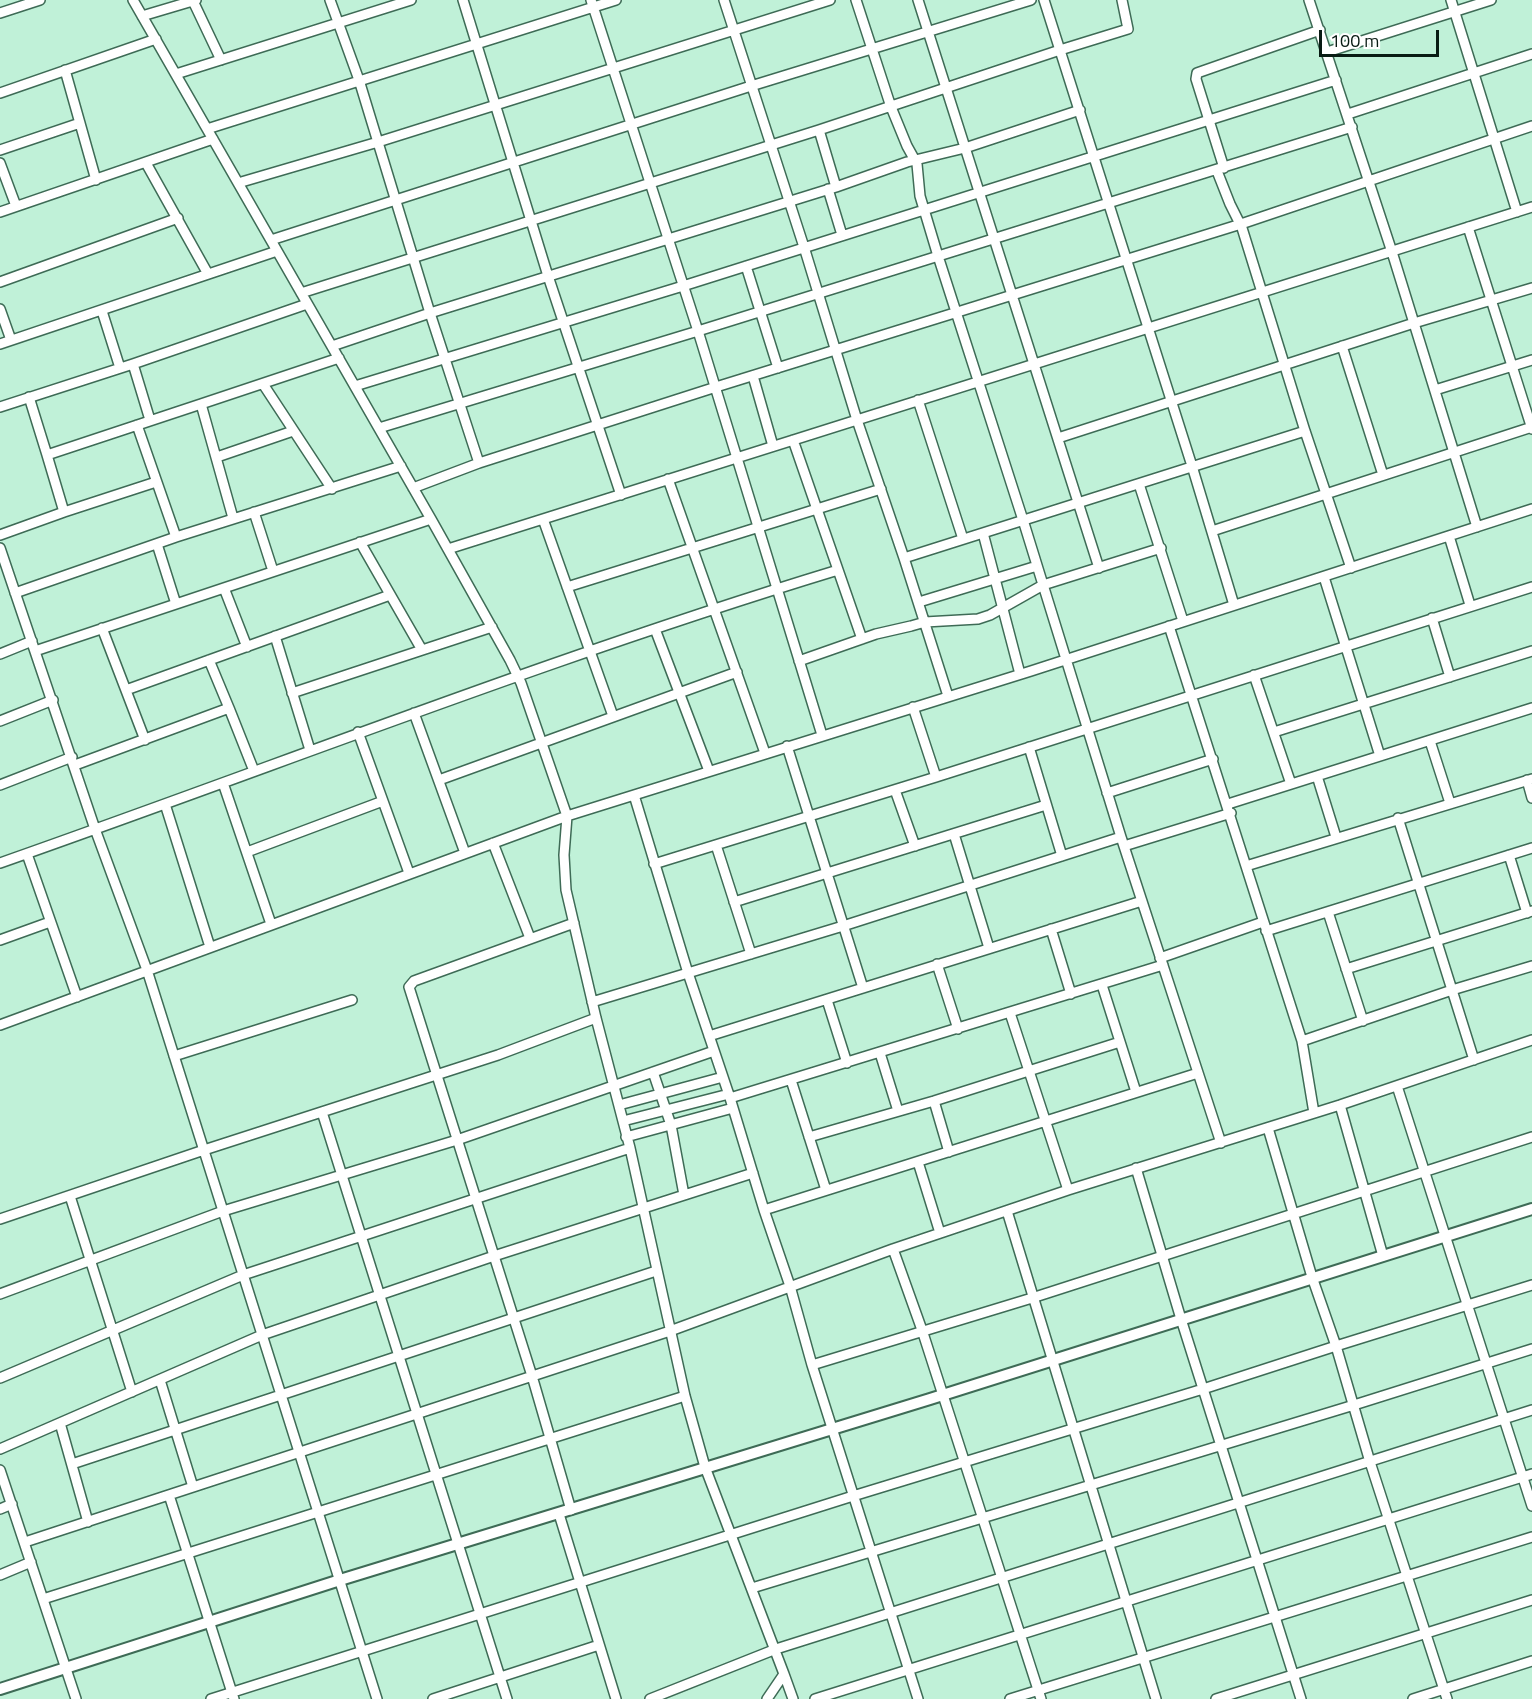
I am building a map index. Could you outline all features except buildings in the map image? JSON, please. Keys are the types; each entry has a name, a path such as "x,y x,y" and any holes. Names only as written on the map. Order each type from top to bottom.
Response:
{"main road":[{"path":"0,1689 340,1580 942,1395 1532,1209"}],"street":[{"path":"0,14 40,0"},
{"path":"133,0 401,466 517,675 567,816 564,871 574,923 630,1148 685,1396 705,1467 793,1699"},
{"path":"142,16 195,0 220,60"},
{"path":"330,0 359,80 430,313 479,463"},
{"path":"176,74 411,0"},
{"path":"463,0 548,276 621,495"},
{"path":"207,129 477,44 592,4 616,0"},
{"path":"724,0 804,247 856,420 919,602 948,696"},
{"path":"238,183 378,142 830,0"},
{"path":"856,0 891,107 919,169 919,191 938,256 1023,520 1107,793 1221,1143"},
{"path":"918,0 1098,567"},
{"path":"271,240 630,124 1031,0"},
{"path":"1044,0 1234,605"},
{"path":"301,293 819,130 1128,29 1122,0"},
{"path":"1309,0 1392,252 1477,527"},
{"path":"1451,0 1517,212"},
{"path":"1327,52 1491,0"},
{"path":"592,4 716,387 822,735"},
{"path":"1320,30 1197,73 1196,79 1230,204 1241,224 1305,431 1351,568"},
{"path":"0,92 156,39"},
{"path":"1348,114 1532,54"},
{"path":"66,70 96,180"},
{"path":"355,386 683,286 1336,80"},
{"path":"332,346 430,313 1080,110"},
{"path":"0,150 80,123"},
{"path":"413,488 479,463 716,387 1241,224 1532,126"},
{"path":"379,428 761,312 1352,127"},
{"path":"819,130 842,235"},
{"path":"0,212 213,139"},
{"path":"0,163 16,206"},
{"path":"146,163 208,274"},
{"path":"448,549 1532,207"},
{"path":"0,282 178,218"},
{"path":"1212,531 1532,428 1467,227"},
{"path":"0,344 277,251"},
{"path":"746,266 778,368"},
{"path":"1058,438 1414,323 1532,288"},
{"path":"0,406 133,364 307,304"},
{"path":"0,309 11,340"},
{"path":"102,311 120,368"},
{"path":"1342,346 1383,475"},
{"path":"47,455 339,358"},
{"path":"1435,390 1532,360"},
{"path":"133,364 150,420"},
{"path":"753,376 773,446"},
{"path":"262,384 332,489"},
{"path":"29,397 64,512"},
{"path":"918,400 963,539"},
{"path":"201,404 234,518"},
{"path":"137,425 176,537"},
{"path":"217,457 293,431"},
{"path":"904,558 1305,431"},
{"path":"793,440 862,639"},
{"path":"15,593 176,537 401,466"},
{"path":"668,480 765,753"},
{"path":"0,535 156,482"},
{"path":"1139,484 1183,621"},
{"path":"567,588 880,489"},
{"path":"0,1025 567,816 1065,660 1532,509"},
{"path":"254,512 273,571"},
{"path":"0,654 102,628 431,519"},
{"path":"543,519 613,717"},
{"path":"983,533 1020,674"},
{"path":"1449,536 1470,606"},
{"path":"360,542 423,650"},
{"path":"157,544 176,604"},
{"path":"0,548 95,829 147,970 377,1699"},
{"path":"799,660 862,639 925,622 978,619 1003,609 1043,585 1161,548"},
{"path":"919,602 1037,566"},
{"path":"0,863 517,675 838,570"},
{"path":"1324,577 1380,756"},
{"path":"0,585 11,580"},
{"path":"654,864 895,790 1532,587"},
{"path":"224,588 247,647"},
{"path":"126,690 390,595"},
{"path":"1432,618 1450,677"},
{"path":"1170,626 1302,1041 1314,1113"},
{"path":"292,693 492,627"},
{"path":"102,628 145,740"},
{"path":"655,629 709,771"},
{"path":"275,636 310,750"},
{"path":"1274,732 1532,651"},
{"path":"209,660 254,771"},
{"path":"439,780 737,672"},
{"path":"1254,675 1291,784"},
{"path":"0,721 53,700"},
{"path":"913,707 936,777"},
{"path":"0,785 145,740 229,708"},
{"path":"592,1002 843,926 1062,856 1123,841 1229,808 1291,784 1532,708"},
{"path":"414,713 465,853"},
{"path":"358,732 409,873"},
{"path":"1430,741 1450,803"},
{"path":"787,746 863,988"},
{"path":"1029,747 1062,856"},
{"path":"1107,793 1213,759"},
{"path":"1317,776 1336,837"},
{"path":"1246,866 1529,779 1532,798"},
{"path":"223,783 271,924"},
{"path":"895,790 915,846"},
{"path":"634,795 688,973 790,1286 812,1365 918,1699"},
{"path":"247,852 383,801"},
{"path":"165,804 210,947"},
{"path":"734,902 1046,805"},
{"path":"1398,818 1474,1060"},
{"path":"954,834 990,948"},
{"path":"493,843 530,938"},
{"path":"716,845 751,954"},
{"path":"626,1137 670,1125 731,1100 791,1080 1102,985 1162,961 1265,927 1328,912 1532,848"},
{"path":"27,854 77,997"},
{"path":"1346,969 1529,912 1509,855"},
{"path":"709,1036 1142,900"},
{"path":"1328,912 1363,1021"},
{"path":"0,940 50,921"},
{"path":"571,1510 532,1376 409,992 411,984 574,923"},
{"path":"1051,929 1071,994"},
{"path":"937,964 958,1029"},
{"path":"1302,1041 1452,990 1532,966"},
{"path":"1102,985 1136,1092"},
{"path":"174,1056 352,1000"},
{"path":"827,1000 848,1063"},
{"path":"1010,1013 1068,1190"},
{"path":"0,1219 498,1055 596,1018"},
{"path":"25,1542 669,1331 893,1249 1068,1190 1340,1105 1530,1041 1532,1051"},
{"path":"809,1137 934,1101 1120,1042"},
{"path":"0,1294 223,1211 457,1140 714,1051"},
{"path":"880,1053 897,1112"},
{"path":"653,1072 670,1125 684,1195"},
{"path":"764,1210 1198,1073"},
{"path":"619,1105 723,1077"},
{"path":"791,1080 826,1190"},
{"path":"1397,1086 1532,1506"},
{"path":"623,1121 666,1110 731,1100"},
{"path":"934,1101 949,1152"},
{"path":"1340,1105 1383,1256"},
{"path":"322,1112 507,1699"},
{"path":"1268,1128 1312,1277 1336,1346 1370,1462 1447,1699"},
{"path":"812,1365 1032,1298 1532,1137"},
{"path":"0,1378 243,1275 630,1148"},
{"path":"918,1162 940,1233"},
{"path":"1136,1168 1181,1319 1301,1699"},
{"path":"0,1449 262,1335 494,1256 753,1173"},
{"path":"70,1196 132,1392"},
{"path":"1007,1210 1156,1699"},
{"path":"893,1249 922,1330 1039,1695"},
{"path":"72,1464 656,1271"},
{"path":"211,1699 233,1696 362,1652 853,1496 1532,1285"},
{"path":"752,1588 1532,1349"},
{"path":"160,1380 193,1487"},
{"path":"43,1599 685,1396"},
{"path":"650,1699 776,1650 1532,1410"},
{"path":"60,1423 88,1522"},
{"path":"0,1470 76,1699"},
{"path":"815,1699 1389,1520 1532,1473"},
{"path":"169,1495 233,1696"},
{"path":"0,1509 12,1504"},
{"path":"559,1514 616,1699"},
{"path":"1010,1699 1039,1695 1144,1658 1532,1537"},
{"path":"0,1575 31,1562"},
{"path":"1216,1699 1532,1600"},
{"path":"433,1699 599,1645"},
{"path":"1413,1699 1532,1661"},
{"path":"767,1699 784,1674"}]}
